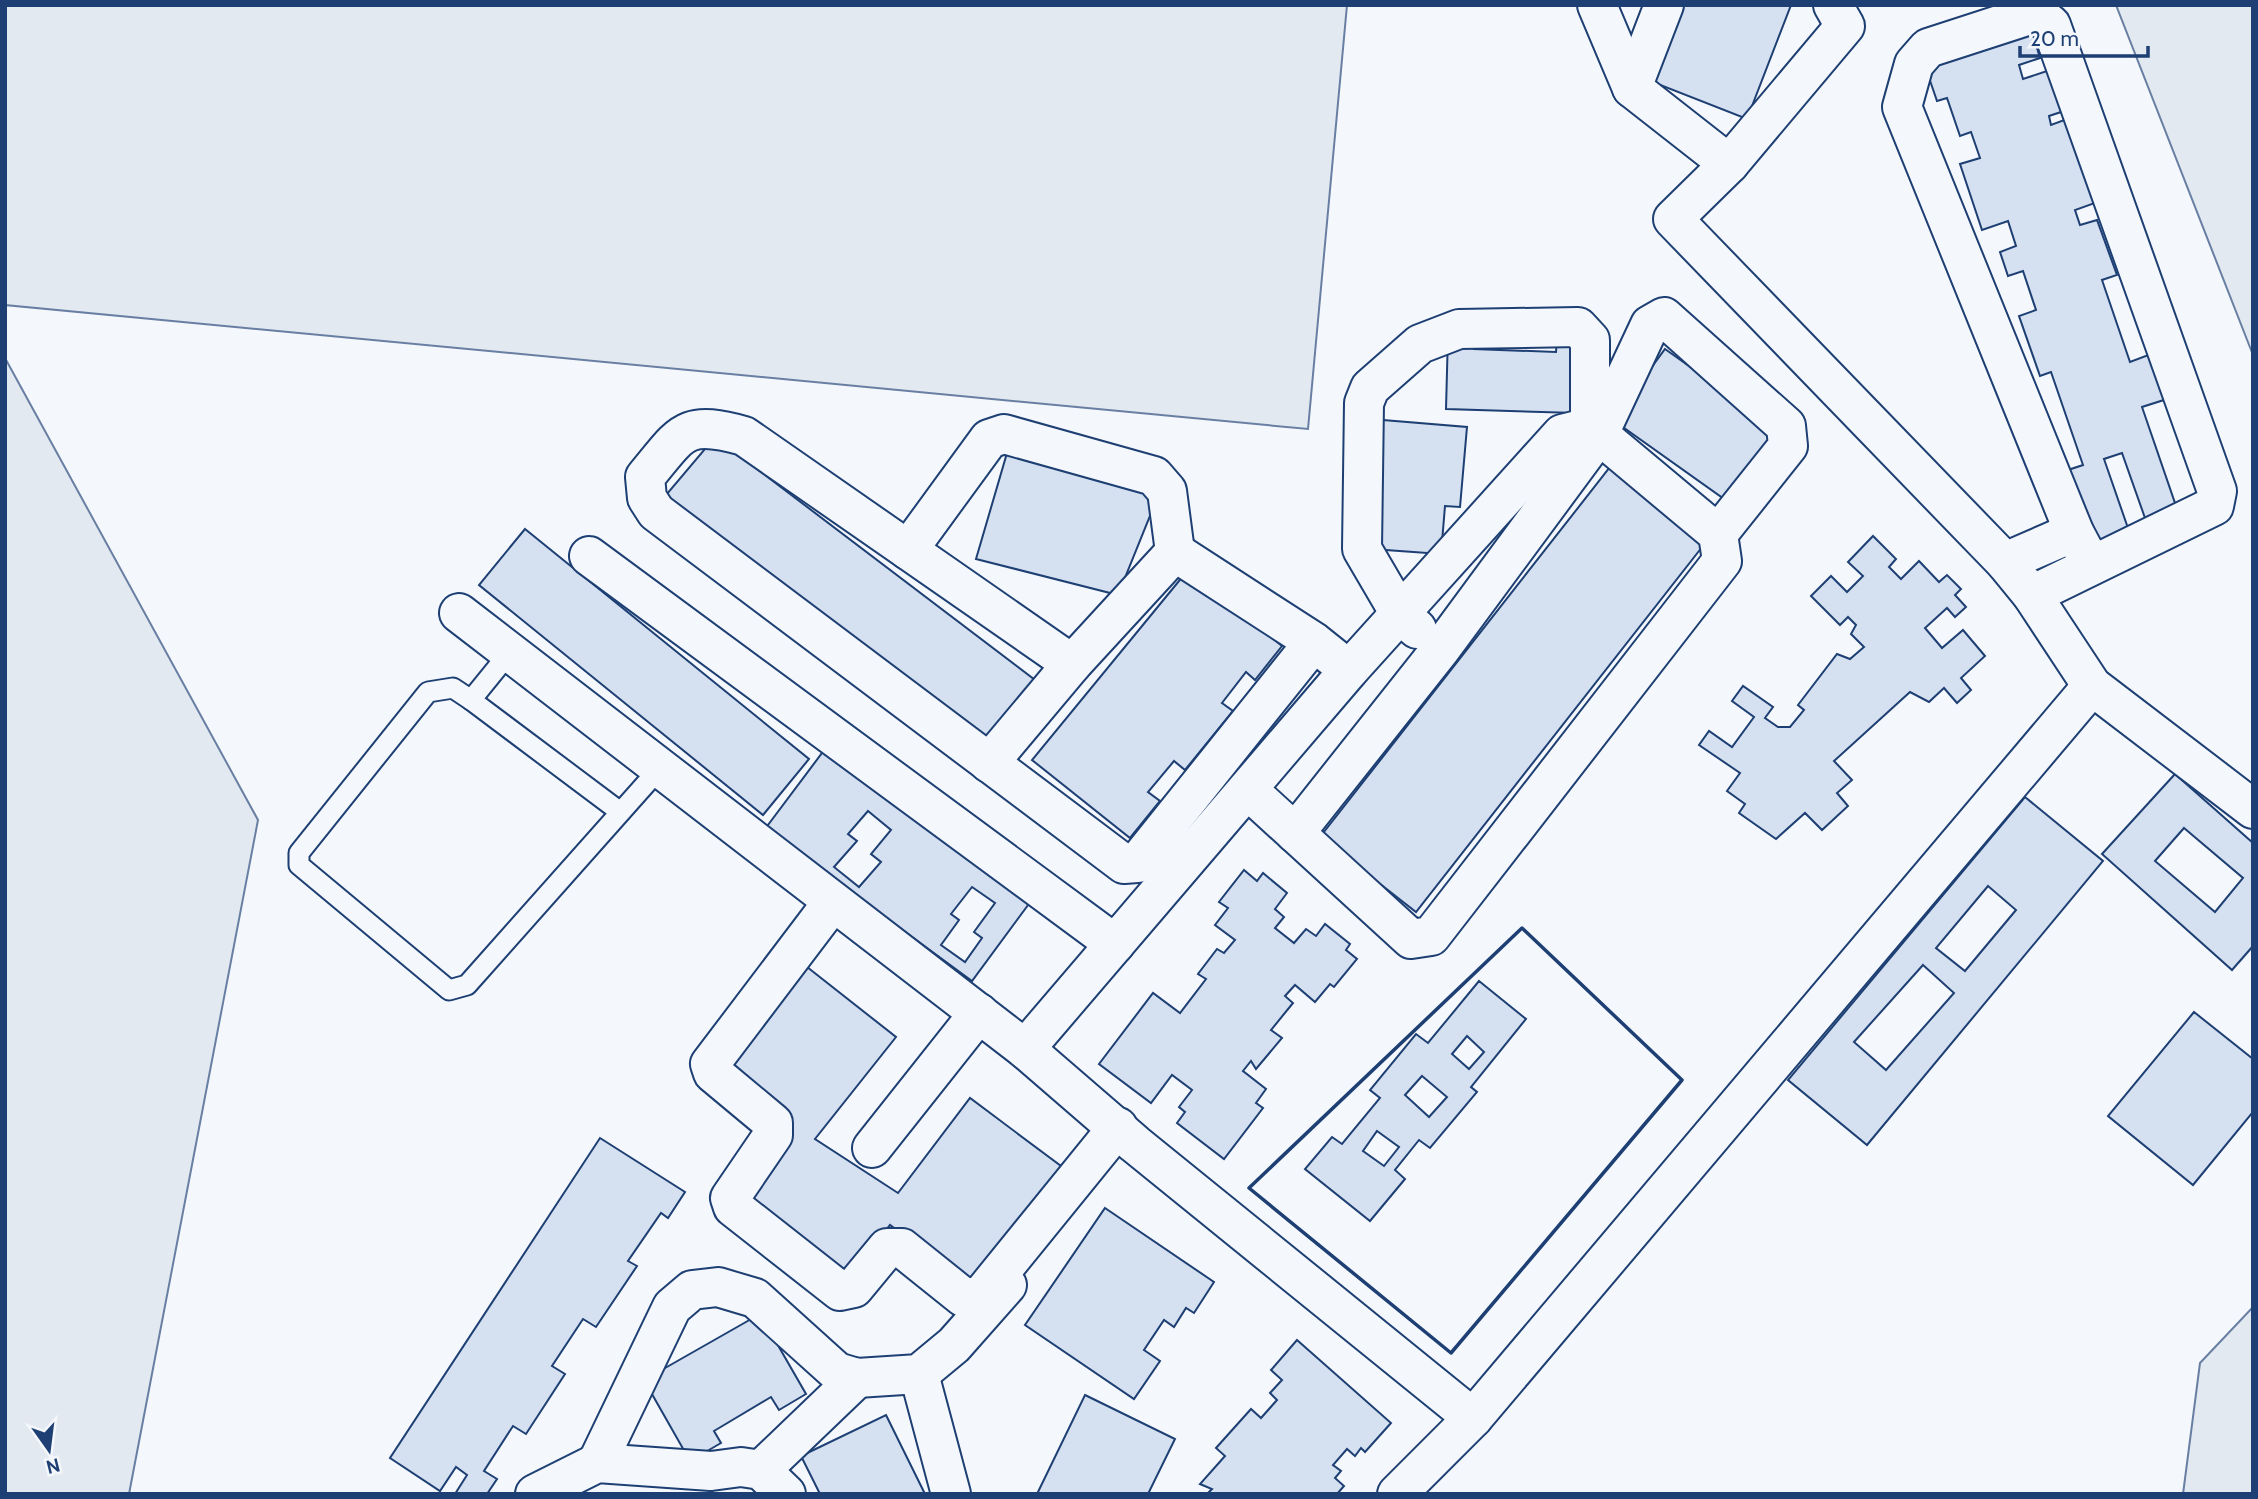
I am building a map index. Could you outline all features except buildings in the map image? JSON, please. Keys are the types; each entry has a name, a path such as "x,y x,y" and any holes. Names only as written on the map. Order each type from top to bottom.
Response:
{"street":[{"path":"1597,5 1632,88 1729,164"},
{"path":"1632,88 1664,5"},
{"path":"1849,12 1729,164 1673,219 2005,562 2032,596 2092,686 2253,809"},
{"path":"2005,562 2082,548 2214,506 2217,491 2052,25 2036,13 1928,48 1914,64 1902,107 2082,548"},
{"path":"1295,833 1440,650 1594,431 1650,325 1664,317 1786,426 1788,446 1718,534"},
{"path":"1440,650 1400,614 1362,549 1364,403 1370,388 1420,344 1459,329 1578,327 1590,340 1594,431"},
{"path":"1072,664 744,436 712,427 682,433 645,477 647,498 656,512 1124,864 1137,863 1314,642"},
{"path":"1025,1049 1349,670 1562,434 1594,431 1718,534 1723,561 1431,936 1411,939 1248,790"},
{"path":"908,550 989,439 1004,433 1154,476 1167,491 1175,552 1314,642 1349,670"},
{"path":"2032,596 2082,548"},
{"path":"989,763 1072,664 1175,552"},
{"path":"589,556 1115,944"},
{"path":"459,614 1025,1049 1126,1135 1473,1418"},
{"path":"1397,1494 1473,1418 2092,686"},
{"path":"832,903 710,1064 713,1073 773,1123 774,1135 730,1198 733,1207 797,1258 840,1291 854,1288 887,1248 902,1248 963,1297 980,1297 1126,1135"},
{"path":"872,1148 979,1013"},
{"path":"597,1463 672,1307 692,1290 718,1287 755,1298 837,1372 857,1378 919,1374 954,1346 1126,1135"},
{"path":"919,1374 951,1494"},
{"path":"535,1494 597,1463 711,1471 741,1467 773,1482 857,1378"}],"lane":[{"path":"471,700 510,652"},
{"path":"619,811 453,688 428,692 299,853 299,865 449,990 467,985 659,769"}],"shaded area":[{"path":"5,5 1347,5 1308,429 5,305"},
{"path":"2116,5 2253,5 2253,355"},
{"path":"5,358 258,820 129,1494 5,1494"},
{"path":"2253,1307 2253,1494 2183,1494 2200,1363"}],"wall":[{"path":"1522,928 1682,1080 1451,1353 1249,1188 1522,928"}]}
